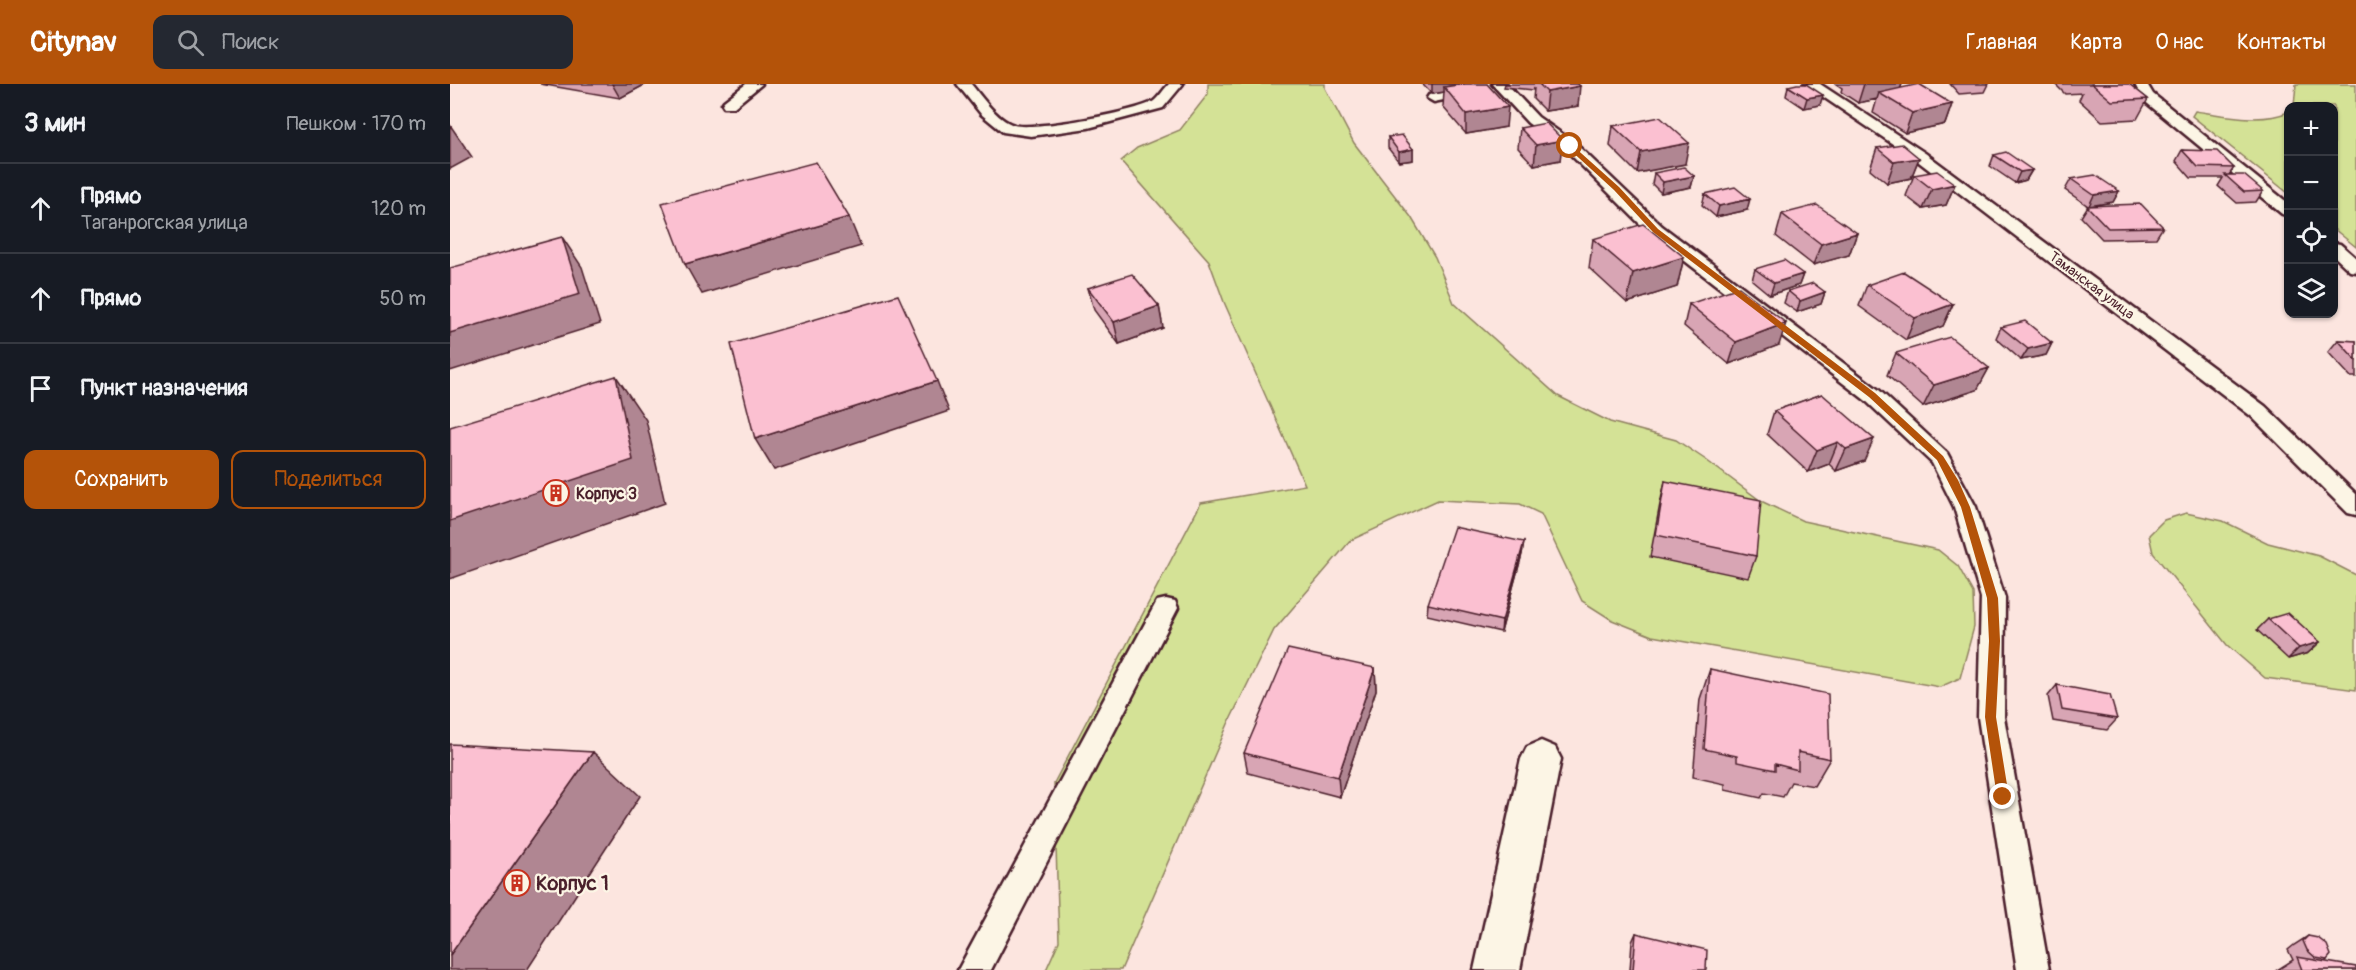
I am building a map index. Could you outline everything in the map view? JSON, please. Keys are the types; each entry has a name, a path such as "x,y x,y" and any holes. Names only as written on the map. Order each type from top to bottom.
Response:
{"street":[{"path":"1497,970 1541,759"}],"lane":[{"path":"729,104 755,84"},
{"path":"964,84 986,111 1008,129 1031,132 1088,124 1158,105 1176,84"},
{"path":"1434,98 1500,84 1533,120 1570,146 1656,230 1872,395 1924,441 1944,465 1965,507 1993,598 1991,717 2033,970"},
{"name":"Таманская улица","path":"1811,84 1920,156 2258,411 2356,507"},
{"path":"2139,84 2147,84"},
{"path":"2139,84 2147,96 2288,210"},
{"path":"2338,251 2356,267"},
{"path":"974,970 1166,608"}],"green space":[{"path":"1208,84 1325,84 1354,143 1411,217 1435,257 1454,303 1558,396 1610,422 1676,440 1761,501 1803,521 1938,550 1958,566 1973,593 1974,627 1960,678 1940,687 1652,636 1612,620 1582,601 1541,514 1520,504 1438,500 1351,540 1274,630 1228,724 1121,970 1046,970 1059,941 1054,783 1201,503 1305,485 1224,302 1209,261 1121,161 1137,148 1180,130 1208,94"},
{"path":"2296,84 2356,84 2356,247 2338,232 2338,102 2294,102"},
{"path":"2195,111 2254,118 2284,113 2284,190 2192,116"},
{"path":"2186,513 2223,521 2268,543 2319,556 2356,575 2356,690 2265,678 2227,645 2153,553 2149,535 2164,520"}],"building":[{"path":"1487,84 1508,107 1466,114 1444,87"},
{"path":"1539,84 1578,84 1580,86 1547,92"},
{"path":"1806,84 1823,95 1807,98 1788,86"},
{"path":"1919,84 1952,104 1912,113 1879,93"},
{"path":"2092,84 2129,84 2148,99 2112,101"},
{"path":"1660,117 1689,143 1641,152 1613,126"},
{"path":"1546,123 1563,140 1536,145 1520,128"},
{"path":"1402,135 1413,149 1399,152 1388,137"},
{"path":"1902,144 1919,158 1894,162 1877,148"},
{"path":"2182,150 2217,151 2234,168 2198,167"},
{"path":"2006,152 2032,170 2020,172 1994,155"},
{"path":"816,162 849,217 685,264 662,203"},
{"path":"1684,167 1694,176 1663,182 1654,173"},
{"path":"1937,171 1955,184 1932,189 1914,175"},
{"path":"2095,175 2119,191 2094,195 2071,179"},
{"path":"2225,175 2244,175 2263,191 2244,192"},
{"path":"1735,187 1750,199 1719,206 1705,194"},
{"path":"2141,204 2163,227 2108,228 2087,206"},
{"path":"1817,205 1857,233 1821,244 1782,214"},
{"path":"1643,224 1684,257 1633,273 1593,239"},
{"path":"562,237 580,294 450,333 450,268"},
{"path":"1784,260 1803,274 1774,283 1755,269"},
{"path":"1904,272 1953,304 1915,318 1867,285"},
{"path":"1132,274 1159,306 1114,322 1088,288"},
{"path":"1813,283 1825,292 1800,301 1788,291"},
{"path":"1739,287 1786,323 1736,342 1689,304"},
{"path":"898,295 937,381 755,439 731,344"},
{"path":"2025,321 2052,343 2028,349 2001,327"},
{"path":"1950,337 1989,368 1934,385 1896,353"},
{"path":"2338,340 2356,341 2356,360"},
{"path":"616,376 633,460 450,521 450,427"},
{"path":"1822,394 1874,439 1846,449 1838,442 1817,450 1774,411"},
{"path":"1665,481 1761,500 1756,556 1656,535"},
{"path":"1454,527 1524,542 1502,621 1428,604"},
{"path":"2288,613 2320,642 2299,648 2268,619"},
{"path":"1288,649 1375,668 1338,777 1244,753"},
{"path":"1710,669 1828,694 1830,759 1798,752 1798,770 1775,764 1775,770 1737,762 1737,756 1704,749"},
{"path":"2057,685 2110,695 2117,719 2062,710"},
{"path":"450,744 593,752 450,955"},
{"path":"1636,933 1707,950 1706,970 1633,970"},
{"path":"2308,936 2318,938 2327,945 2331,955 2327,960 2316,958 2307,950 2303,941"},
{"path":"2297,957 2356,967 2356,970 2302,970"}],"place":[{"name":"Корпус 3","path":"556,493"},
{"name":"Корпус 1","path":"517,883"}],"route":[{"path":"1570,146 1656,230 1872,395 1940,458 1965,507 1993,598 1991,717 2003,797"}]}
